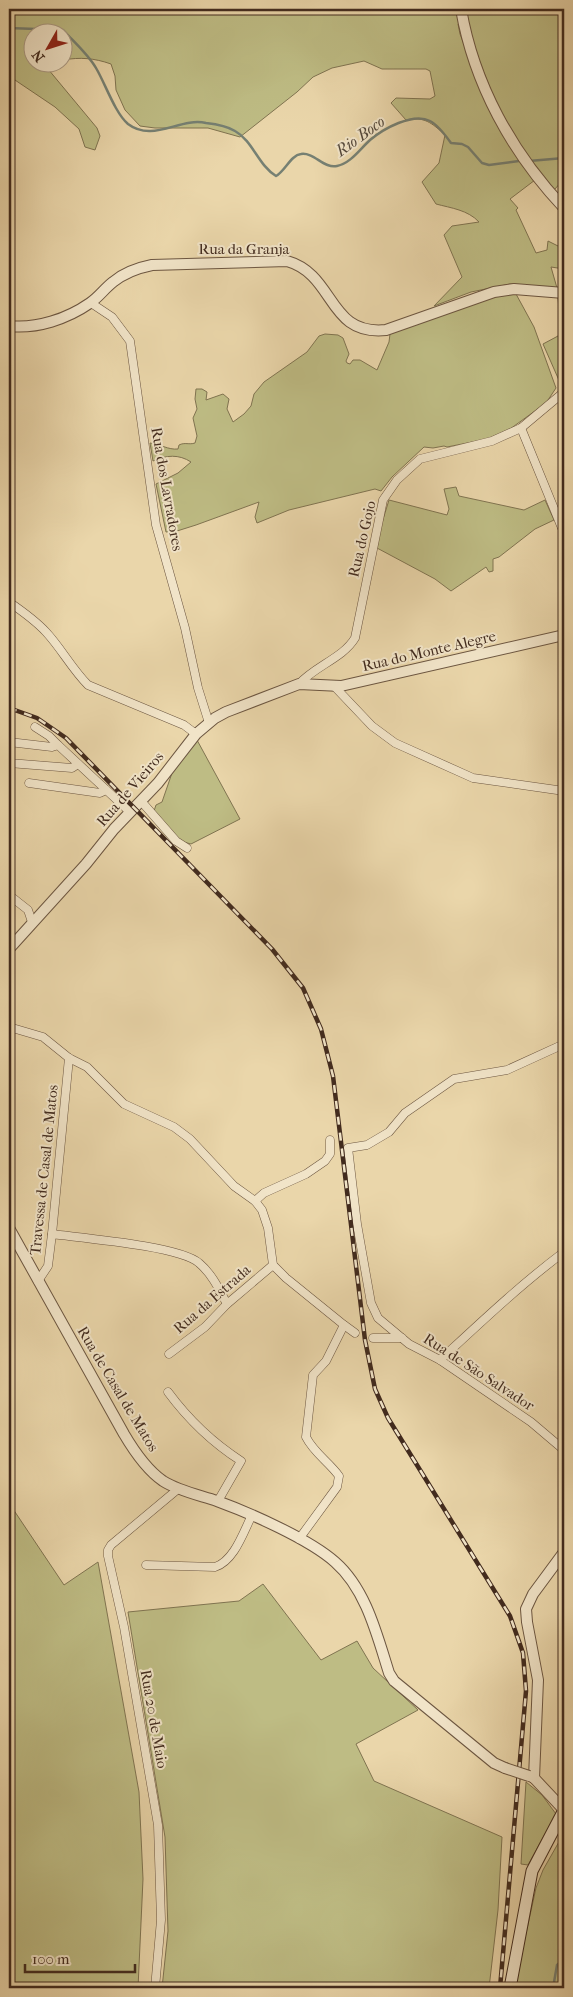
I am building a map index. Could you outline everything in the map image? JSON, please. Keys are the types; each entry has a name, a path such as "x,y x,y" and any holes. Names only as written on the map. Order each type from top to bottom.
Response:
{"main road":[{"path":"510,1988 532,1873 564,1810"}],"street":[{"path":"461,9 465,31 480,75 505,130 520,156 564,208"},
{"name":"Rua da Granja","path":"9,326 33,326 70,314 91,303 113,282 131,270 152,265 287,261 300,265 318,282 345,320 365,330 374,331 386,330 494,292 521,290 564,292"},
{"name":"Rua dos Lavradores","path":"91,303 112,317 130,341 156,525 185,628 198,688 209,723"},
{"name":"Rua do Gojo","path":"300,684 309,674 346,648 355,638 383,500 397,480 413,464 427,456 492,440 521,428 564,392"},
{"path":"521,428 564,533"},
{"path":"9,602 30,616 46,631 81,678 88,684 184,725 196,734"},
{"name":"Rua do Monte Alegre","path":"300,684 334,686 410,672 564,636"},
{"name":"Rua de Vieiros","path":"9,949 158,783 196,734 226,712 300,684"},
{"path":"334,686 372,726 395,743 473,778 564,791"},
{"path":"34,727 49,736 130,812"},
{"path":"9,742 52,747 58,745"},
{"path":"9,763 72,768 78,764"},
{"path":"29,783 100,793 106,790"},
{"path":"141,801 176,840 187,848"},
{"path":"9,895 28,910 32,922"},
{"path":"9,1027 43,1037 69,1058 88,1066 124,1104 174,1127 190,1139 234,1186 255,1201 262,1210 268,1228 273,1265 286,1278 344,1325 356,1332"},
{"name":"Rua de São Salvador","path":"564,1044 507,1070 454,1079 405,1113 389,1132 366,1145 348,1148 357,1224 371,1303 378,1318 402,1338 440,1360 531,1422 564,1450"},
{"name":"Travessa de Casal de Matos","path":"38,1281 48,1266 69,1058"},
{"path":"255,1201 264,1193 306,1174 325,1161 330,1154 330,1140"},
{"name":"Rua de Casal de Matos","path":"9,1228 132,1448 147,1466 163,1480 178,1489 252,1516 299,1539 336,1562 353,1584 371,1617 389,1673 394,1680 494,1763 532,1777 564,1810"},
{"path":"52,1234 173,1251 198,1262 215,1281 227,1304"},
{"path":"440,1360 490,1313 536,1273 564,1252"},
{"name":"Rua da Estrada","path":"169,1354 206,1327 227,1304 273,1265"},
{"path":"299,1539 337,1487 339,1476 334,1468 311,1446 306,1437 313,1375 326,1361 344,1325"},
{"path":"373,1338 402,1338"},
{"path":"168,1392 184,1413 224,1450 241,1461 218,1502"},
{"name":"Rua 20 de Maio","path":"155,1988 161,1920 158,1825 124,1627 108,1550 111,1545 178,1489"},
{"path":"146,1565 214,1567 224,1564 252,1516"},
{"path":"532,1777 538,1680 526,1609 533,1594 564,1552"}],"shaded area":[{"path":"9,9 564,9 564,179 554,190 524,152 501,112 491,91 467,23 458,24 460,34 491,111 510,147 535,180 510,199 518,208 516,210 536,253 547,250 548,241 558,246 564,237 564,269 551,267 557,288 510,284 471,292 434,306 462,277 444,235 452,226 479,222 465,212 436,204 422,182 439,163 445,135 436,127 423,120 406,120 391,103 396,98 430,99 435,96 430,71 426,69 382,69 364,61 332,68 313,77 240,137 208,128 155,128 140,126 125,110 116,90 115,76 111,64 99,60 72,59 72,22 22,22 22,72 50,72 97,128 100,136 95,150 85,147 79,129 55,107 9,76"},
{"path":"516,294 534,327 556,388 546,403 510,429 487,439 447,447 424,447 392,477 381,491 375,489 289,510 257,523 255,517 259,502 196,525 177,531 166,532 156,484 178,473 191,462 172,456 153,461 150,443 178,449 181,444 195,443 197,436 193,418 197,409 196,389 202,389 207,392 206,400 223,394 229,399 227,409 233,422 251,406 254,394 264,382 307,352 319,336 325,334 338,335 343,338 349,354 347,363 350,364 353,360 360,360 377,370 389,342 390,334 480,301"},
{"path":"558,298 564,298 564,384 560,383 543,344 558,336 561,332"},
{"path":"456,487 459,496 524,510 545,500 554,520 535,529 499,557 493,559 493,571 489,572 486,567 451,591 435,579 377,548 389,500 447,515 449,509 444,489"},
{"path":"197,740 240,819 191,844 180,841 154,811 156,805 162,802 172,773"},
{"path":"9,1503 64,1585 98,1562 139,1792 143,1879 138,1988 9,1988"},
{"path":"263,1584 321,1660 357,1641 373,1668 418,1710 356,1744 374,1781 502,1837 498,1910 489,1988 162,1988 168,1931 165,1837 128,1612 239,1601"},
{"path":"526,1782 542,1795 556,1814 528,1865 521,1864"},
{"path":"564,1833 564,1988 514,1988 536,1888 543,1870"}],"waterway":[{"name":"Rio Boco","path":"9,28 63,30 93,63 123,119 137,129 157,130 196,122 221,125 241,135 265,166 276,176 294,157 301,154 310,155 332,166 342,164 351,159 382,131 398,123 415,119 430,121 442,131 451,143 462,144 468,147 482,163 489,165 519,161"},
{"name":"Rio Boco","path":"529,161 564,158"},
{"path":"553,1988 557,1965 564,1959"}],"railway":[{"path":"9,708 37,718 66,738 272,949 303,988 321,1029 333,1076 365,1340 375,1389 388,1418 510,1616 523,1653 526,1691 500,1988"}]}
